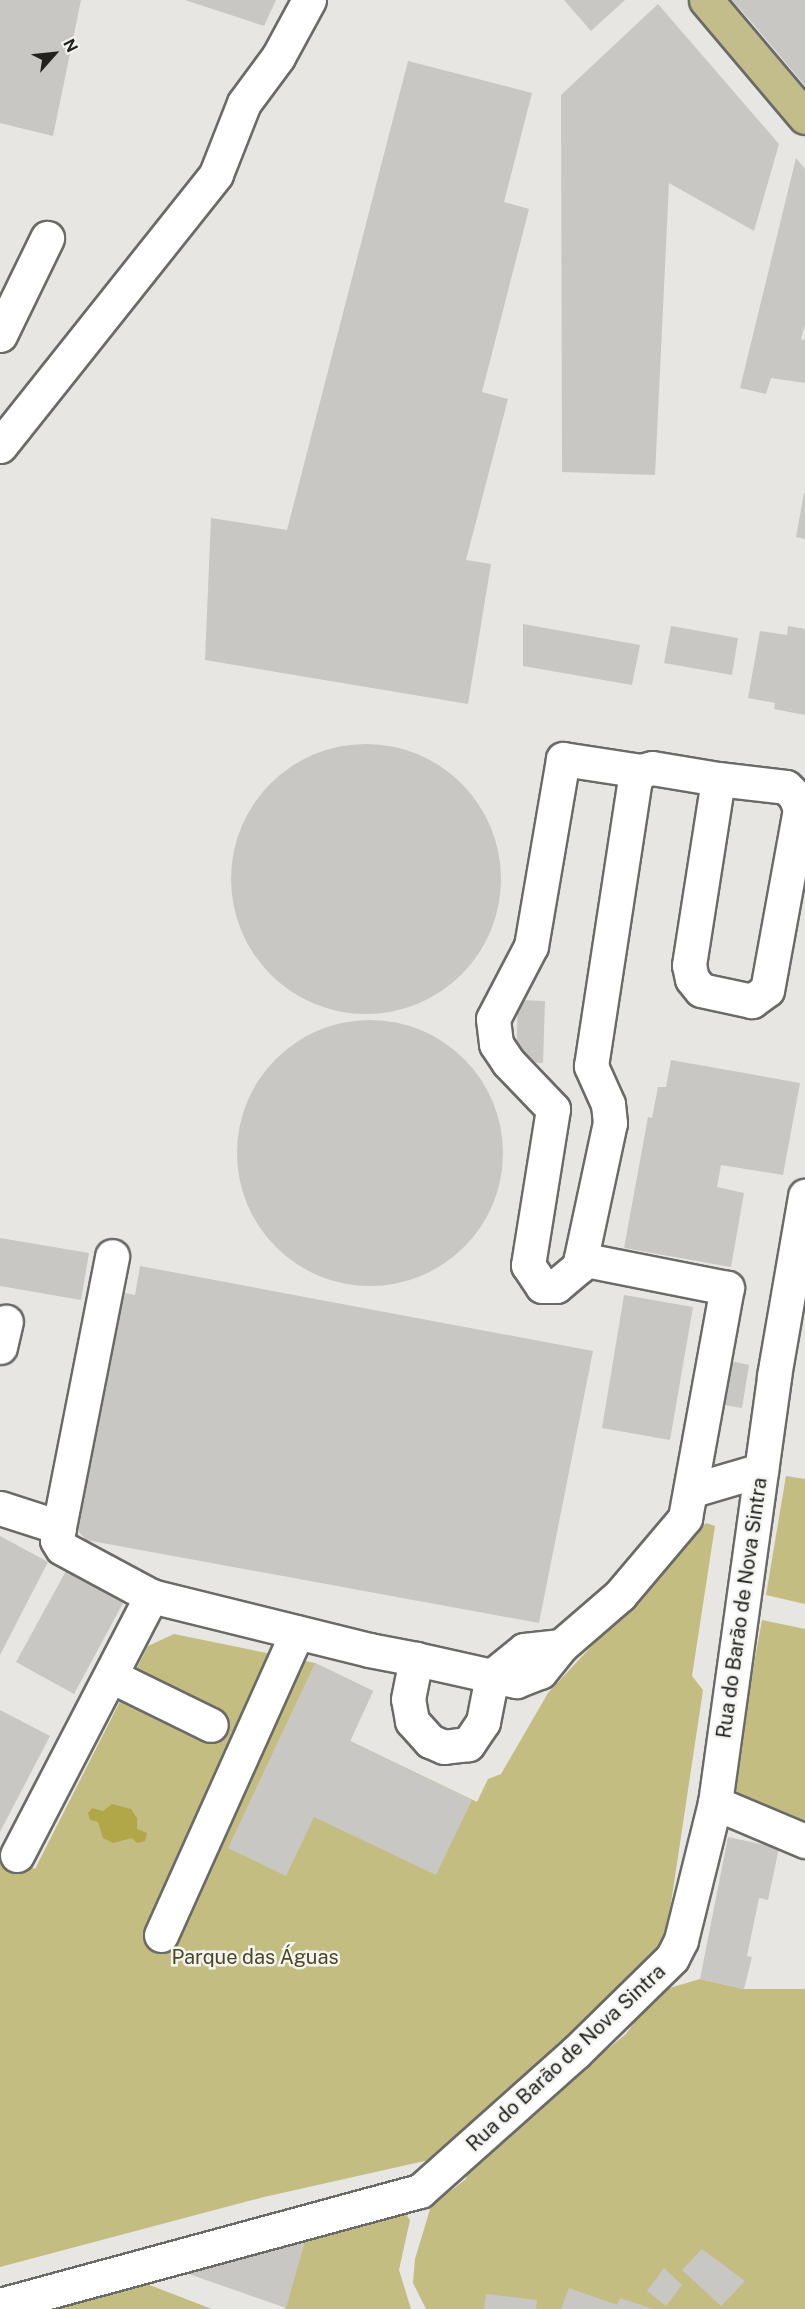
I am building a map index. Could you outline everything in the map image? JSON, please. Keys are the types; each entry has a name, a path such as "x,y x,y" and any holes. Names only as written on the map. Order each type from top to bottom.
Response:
{"main road":[{"path":"706,0 805,117"}],"street":[{"path":"0,446 216,174 244,103 278,57 309,0"},
{"path":"0,335 47,238"},
{"path":"641,771 635,780 591,1066 610,1113 581,1258 569,1279 556,1286 542,1286 528,1265 553,1109 508,1062 496,1044 493,1019 531,946 563,759 641,771 652,768 786,787 795,796 800,809 766,990 752,1000 701,990 692,979 689,965 718,779"},
{"name":"Rua do Barão de Nova Sintra","path":"0,2305 420,2191 574,2053 672,1958 681,1940 715,1803 761,1470 805,1196"},
{"path":"112,1256 59,1527 57,1540 62,1548 151,1596 492,1676"},
{"path":"416,1659 409,1712 421,1733 444,1747 459,1748 476,1737 483,1722 492,1676 524,1650 561,1646 620,1595 685,1518 693,1490 728,1288 581,1258"},
{"path":"693,1490 761,1470"},
{"path":"0,1508 59,1527"},
{"path":"17,1855 151,1596"},
{"path":"161,1935 297,1632"},
{"path":"111,1677 211,1725"},
{"path":"715,1803 805,1841"}],"green space":[{"path":"786,1476 805,1479 805,1604 766,1595"},
{"name":"Parque das Águas","path":"706,1523 715,1526 692,1676 703,1690 665,1943 448,2148 429,2160 264,2197 0,2267 0,1848 35,1869 148,1646 174,1634 315,1663 373,1691 350,1741 477,1802 488,1779 501,1774 548,1693"},
{"path":"762,1620 805,1629 805,1826 730,1796"},
{"path":"700,1979 744,1989 805,1989 805,2309 426,2309 413,2283 415,2259 431,2206 466,2179 469,2162 626,2034 656,1992"},
{"path":"400,2206 410,2220 399,2270 411,2309 285,2309 308,2230"},
{"path":"126,2276 212,2309 0,2309"}],"shaded area":[{"path":"112,1804 131,1809 137,1818 137,1829 147,1833 145,1841 137,1843 132,1838 113,1843 103,1838 98,1822 90,1820 88,1813 92,1808 103,1811"}],"building":[{"path":"0,0 81,0 53,136 0,123"},
{"path":"185,0 276,0 264,26"},
{"path":"564,0 625,0 591,31"},
{"path":"732,0 805,0 805,86 754,25"},
{"path":"658,4 779,144 754,231 669,183 655,475 562,472 561,95"},
{"path":"408,61 532,93 504,202 529,209 482,392 508,399 466,560 491,564 468,704 205,660 211,518 287,530"},
{"path":"796,158 805,169 805,325 801,339 805,340 805,383 771,378 766,394 740,388"},
{"path":"805,493 805,539 796,537"},
{"path":"523,624 640,645 632,685 523,666"},
{"path":"671,626 738,638 732,675 664,663"},
{"path":"788,626 805,629 805,715 774,709 775,703 748,698 760,631 787,635"},
{"path":"379,744 418,754 452,774 462,783 471,793 491,827 499,853 501,879 499,905 491,931 471,965 462,975 452,984 418,1004 379,1014 353,1014 314,1004 302,998 280,984 261,965 241,931 233,905 231,866 241,827 247,815 261,793 280,774 314,754 340,746"},
{"path":"518,1000 545,1001 543,1063 516,1062"},
{"path":"370,1020 396,1023 421,1030 444,1042 464,1059 481,1079 493,1102 500,1127 503,1153 500,1179 493,1204 481,1227 464,1247 444,1264 421,1276 396,1283 370,1286 344,1283 319,1276 296,1264 276,1247 259,1227 247,1204 240,1179 237,1153 240,1127 247,1102 259,1079 276,1059 296,1042 319,1030 344,1023"},
{"path":"671,1060 800,1083 783,1175 721,1165 717,1187 744,1193 731,1267 624,1248 648,1117 652,1118 658,1087 666,1087"},
{"path":"0,1238 89,1253 81,1300 0,1286"},
{"path":"140,1266 593,1351 539,1623 86,1540 78,1531 77,1520 120,1292 135,1295"},
{"path":"624,1295 693,1307 670,1440 602,1428"},
{"path":"731,1361 749,1365 742,1408 724,1405"},
{"path":"0,1536 48,1562 0,1655"},
{"path":"66,1571 123,1603 74,1694 16,1662"},
{"path":"315,1663 373,1691 350,1741 472,1800 436,1875 314,1817 286,1876 228,1848"},
{"path":"0,1710 50,1736 0,1832"},
{"path":"728,1837 779,1848 768,1900 759,1898 747,1956 752,1957 744,1989 700,1979"},
{"path":"308,2230 286,2308 186,2273 192,2257"},
{"path":"702,2249 745,2281 721,2306 682,2270"},
{"path":"664,2268 682,2285 666,2306 647,2291"},
{"path":"569,2288 617,2305 620,2298 653,2309 561,2309"},
{"path":"486,2294 537,2300 536,2309 484,2309"}]}
